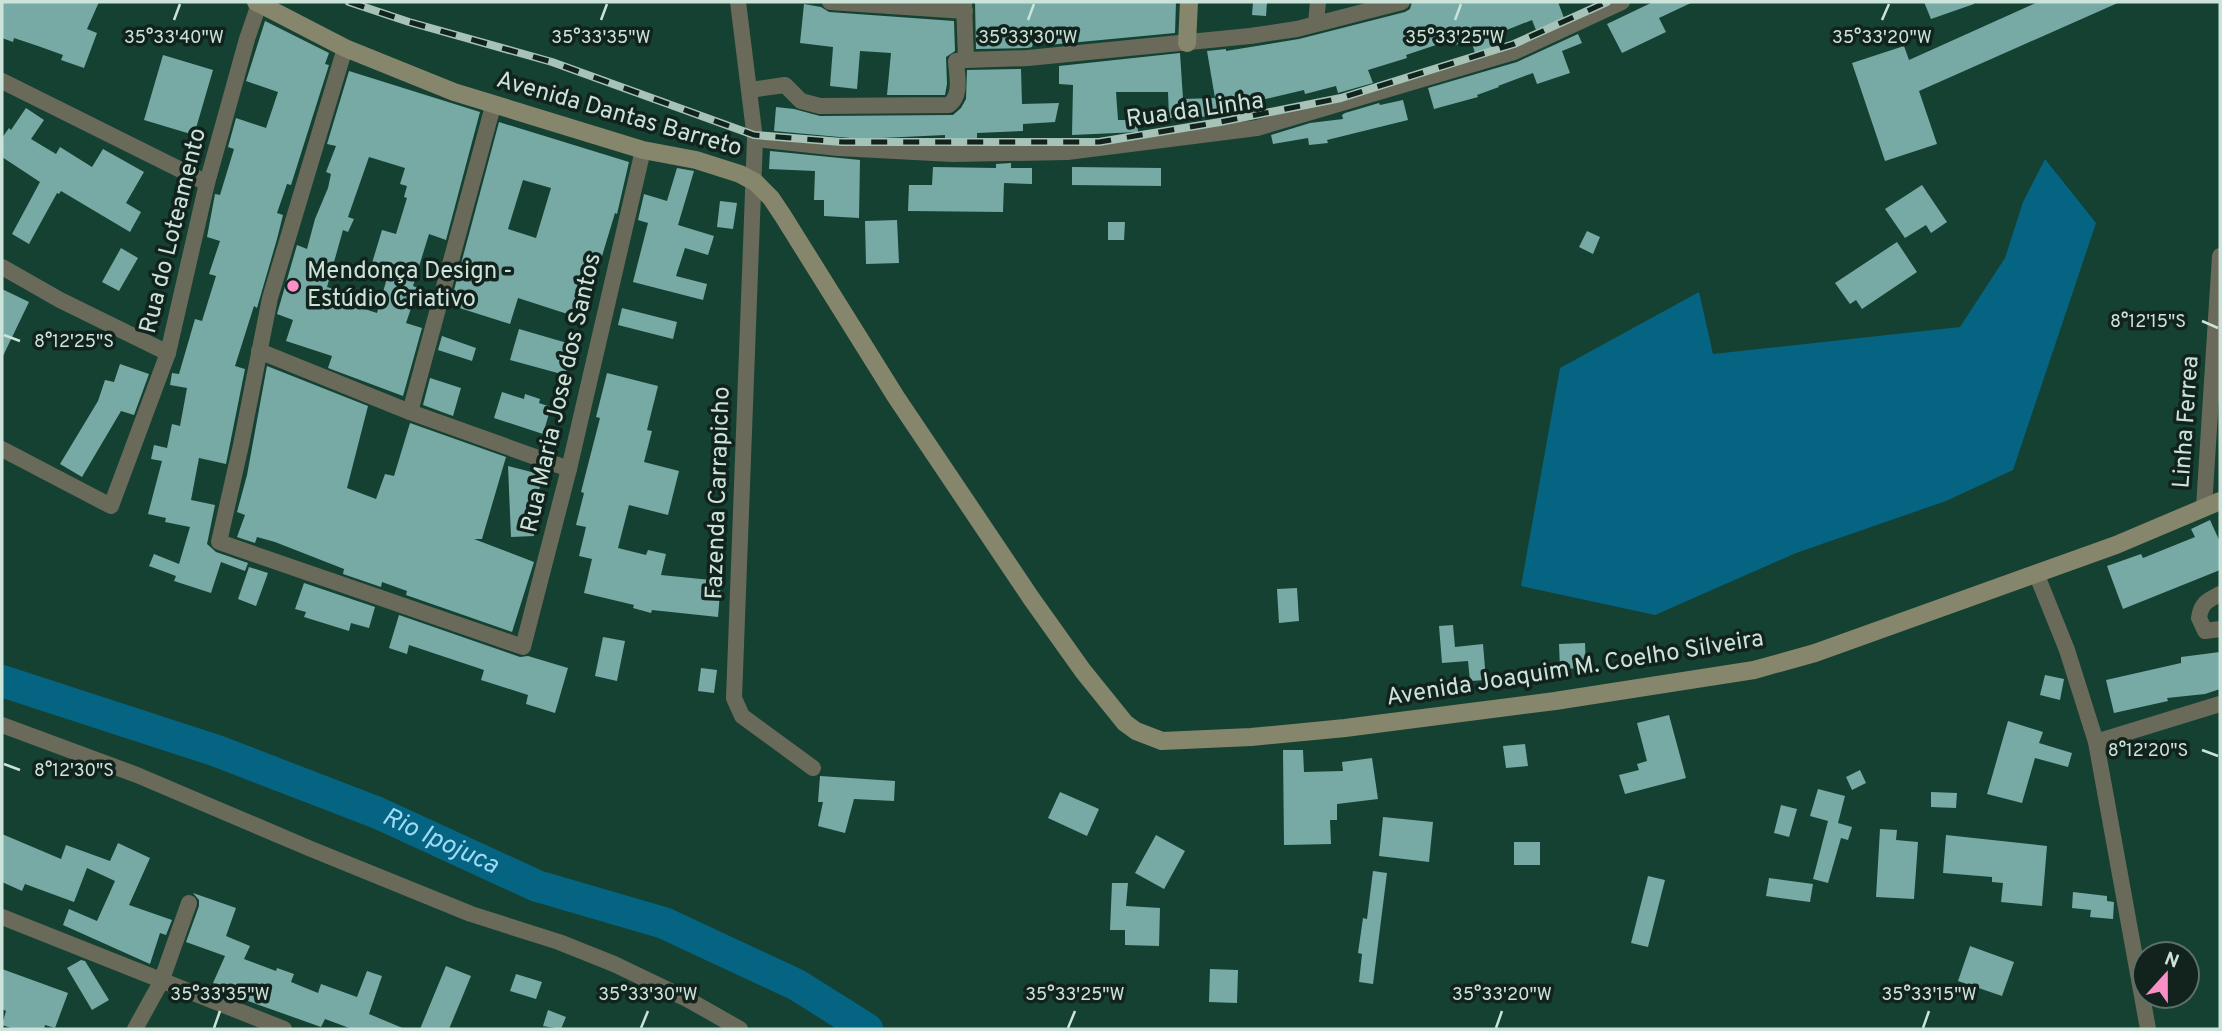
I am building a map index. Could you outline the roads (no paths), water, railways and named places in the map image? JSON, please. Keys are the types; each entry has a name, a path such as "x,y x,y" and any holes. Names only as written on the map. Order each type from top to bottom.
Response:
{"main road":[{"path":"1186,43 1189,2"},
{"name":"Avenida Dantas Barreto","path":"257,3 345,48 493,106 643,150 720,167 755,182 771,198 896,397 1001,551"},
{"name":"Avenida Joaquim M. Coelho Silveira","path":"1001,551 1058,638 1110,707 1136,731 1162,741 1251,737 1358,726 1555,701 1754,670 1815,653 2116,545 2212,504"}],"street":[{"name":"Fazenda Carrapicho","path":"739,2 755,139 755,182 734,698 742,716 813,768"},
{"path":"830,2 965,6 966,60"},
{"path":"1316,23 1318,2"},
{"path":"750,90 785,85 801,101 820,106 949,105 956,99 957,93 956,61 1028,58 1250,36 1402,2"},
{"name":"Rua da Linha","path":"755,139 838,148 953,155 1067,152 1257,128 1514,52 1622,2"},
{"name":"Rua do Loteamento","path":"2,449 111,506 168,353 207,183 257,3"},
{"path":"345,48 270,298 259,351 410,412 569,469"},
{"path":"2,81 207,183"},
{"path":"410,412 493,106"},
{"name":"Rua Maria Jose dos Santos","path":"259,351 242,445 219,542 523,647 569,469 643,150"},
{"name":"Linha Ferrea","path":"2212,504 2220,256"},
{"path":"2,267 60,300 168,353"},
{"path":"2036,573 2067,650 2096,743 2148,1029"},
{"path":"2220,594 2202,605 2199,618 2205,631 2220,629"},
{"path":"2096,743 2220,704"},
{"path":"2,725 136,775 471,914 559,942 614,964 687,999 740,1029"},
{"path":"135,1029 161,982 189,903"},
{"path":"2,917 284,1029"}],"water":[{"path":"2045,159 2096,223 2013,470 1946,501 1796,553 1655,615 1521,586 1560,368 1699,292 1713,354 1960,327 2005,258 2023,202"}],"waterway":[{"name":"Rio Ipojuca","path":"2,681 217,751 378,813 537,886 664,923 797,985 867,1029"}],"railway":[{"path":"349,2 409,22 552,62 754,135 842,142 1099,142 1220,122 1341,98 1514,44 1607,2"}],"place":[{"name":"Mendonça Design - Estúdio Criativo","path":"293,286"}]}
